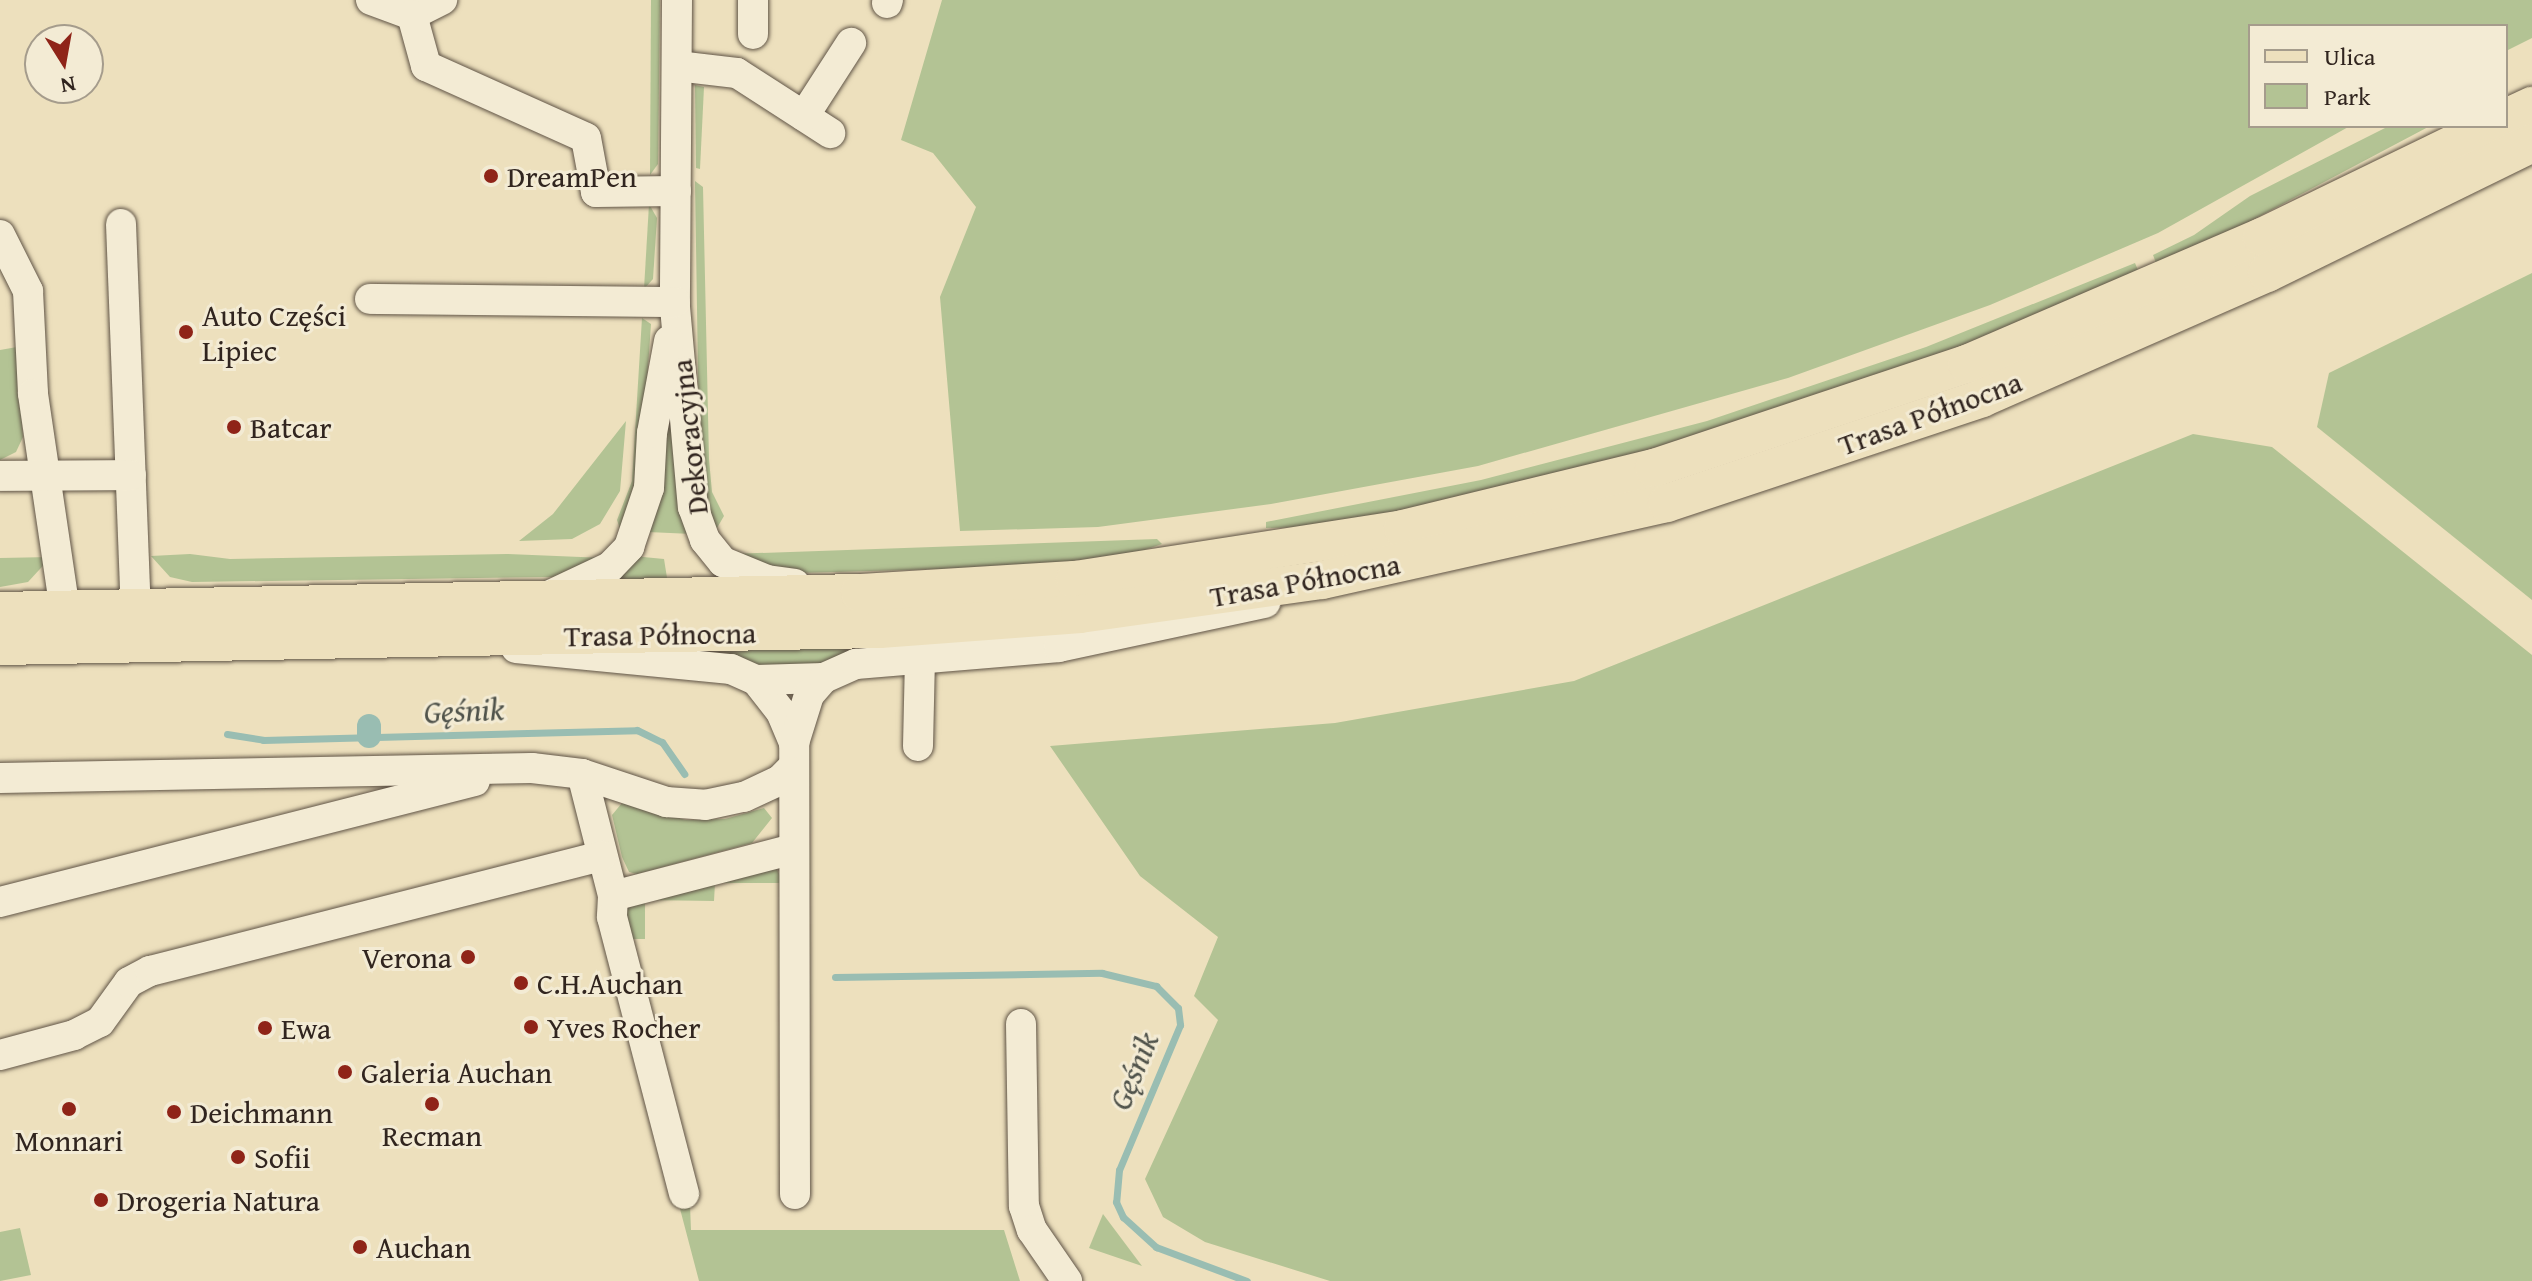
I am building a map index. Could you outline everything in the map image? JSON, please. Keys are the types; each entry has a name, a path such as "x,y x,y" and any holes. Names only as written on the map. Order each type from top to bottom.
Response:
{"main road":[{"path":"2508,117 2532,106"},
{"name":"Trasa Północna","path":"0,611 860,593 1075,580 1403,529 1654,468 1967,364 2262,237 2487,128"},
{"name":"Trasa Północna","path":"0,646 880,629 1080,614 1322,580 1667,503 1982,398 2267,273 2532,143"}],"street":[{"path":"371,0 412,15 442,0"},
{"name":"Dekoracyjna","path":"677,0 675,305 690,488 705,540 723,562 767,580 860,593"},
{"path":"753,0 753,34"},
{"path":"412,15 426,66 586,138 596,192 676,191"},
{"path":"804,116 851,43"},
{"path":"677,66 737,73 830,133"},
{"path":"121,224 136,609"},
{"path":"0,235 28,291 33,394 49,475 65,610"},
{"path":"370,299 675,305"},
{"name":"Dekoracyjna","path":"538,601 610,567 629,547 641,520 675,305"},
{"path":"0,476 131,475"},
{"path":"467,639 548,654 698,663 731,669 756,680 824,678 856,664 920,656 1059,647 1135,634 1255,607 1322,580"},
{"path":"918,746 920,656"},
{"path":"795,1194 794,755 809,695 824,678"},
{"path":"0,778 532,768 582,774 666,802 705,805 744,797 779,781 794,755 781,712 756,680"},
{"path":"0,902 532,768"},
{"path":"582,774 613,896 612,917 684,1194"},
{"path":"613,896 794,849"},
{"path":"0,1055 74,1035 100,1022 129,982 150,971 602,856"},
{"path":"1021,1024 1021,1193 1032,1230 1036,1281"},
{"path":"1032,1230 1067,1281"}],"green space":[{"path":"651,0 660,0 658,164 650,175"},
{"path":"942,0 2532,0 2532,38 2508,50 2508,24 2248,24 2248,128 2346,128 2158,233 1990,305 1788,378 1478,466 1271,504 1098,527 960,531 940,297 976,207 933,153 901,140"},
{"path":"695,85 704,87 700,169 696,168"},
{"path":"2385,128 2426,128 2207,244 2156,263 2153,255 2194,235 2250,196"},
{"path":"695,181 703,187 709,459 712,492 724,516 714,533 700,499"},
{"path":"649,204 657,218 653,279 644,289"},
{"path":"2135,263 2140,275 1800,410 1486,497 1310,527 1266,528 1266,522 1481,480 1707,421 1926,347"},
{"path":"2532,273 2532,600 2317,427 2329,373"},
{"path":"642,318 651,324 640,485 620,529 617,520 632,481"},
{"path":"17,347 23,437 16,452 0,460 0,350"},
{"path":"673,414 692,534 648,532 663,420"},
{"path":"626,421 620,491 600,524 572,539 519,541 553,514"},
{"path":"2193,434 2272,447 2532,655 2532,1281 1330,1281 1205,1242 1163,1217 1145,1179 1218,1020 1194,996 1218,937 1140,876 1050,746 1335,723 1574,681"},
{"path":"1157,539 1162,544 1112,561 1053,566 796,573 770,571 731,554"},
{"path":"190,554 230,559 507,554 605,558 553,577 192,582 170,577 151,556"},
{"path":"633,556 664,559 668,584 604,585"},
{"path":"51,557 28,582 0,587 0,558"},
{"path":"935,638 806,671 763,672 694,646"},
{"path":"622,803 686,820 725,819 764,808 772,818 752,843 637,874 629,872 622,857 612,815"},
{"path":"762,865 776,868 784,883 715,883 714,901 645,900 645,939 626,939 620,911 628,900"},
{"path":"679,1205 690,1205 691,1230 1004,1230 1020,1281 699,1281"},
{"path":"1103,1214 1142,1266 1089,1248"},
{"path":"20,1228 31,1275 0,1281 0,1232"}],"waterway":[{"path":"369,726 369,736"},
{"name":"Gęśnik","path":"227,734 263,740 637,730 662,742 684,774"},
{"name":"Gęśnik","path":"835,977 1102,973 1156,986 1178,1008 1180,1025 1119,1170 1116,1202 1123,1217 1156,1247 1247,1281"}],"place":[{"name":"DreamPen","path":"491,176"},
{"name":"Auto Części Lipiec","path":"186,332"},
{"name":"Batcar","path":"234,427"},
{"name":"Verona","path":"468,957"},
{"name":"C.H.Auchan","path":"521,983"},
{"name":"Yves Rocher","path":"531,1027"},
{"name":"Ewa","path":"265,1028"},
{"name":"Galeria Auchan","path":"345,1072"},
{"name":"Recman","path":"432,1104"},
{"name":"Monnari","path":"69,1109"},
{"name":"Deichmann","path":"174,1112"},
{"name":"Sofii","path":"238,1157"},
{"name":"Drogeria Natura","path":"101,1200"},
{"name":"Auchan","path":"360,1247"}]}
